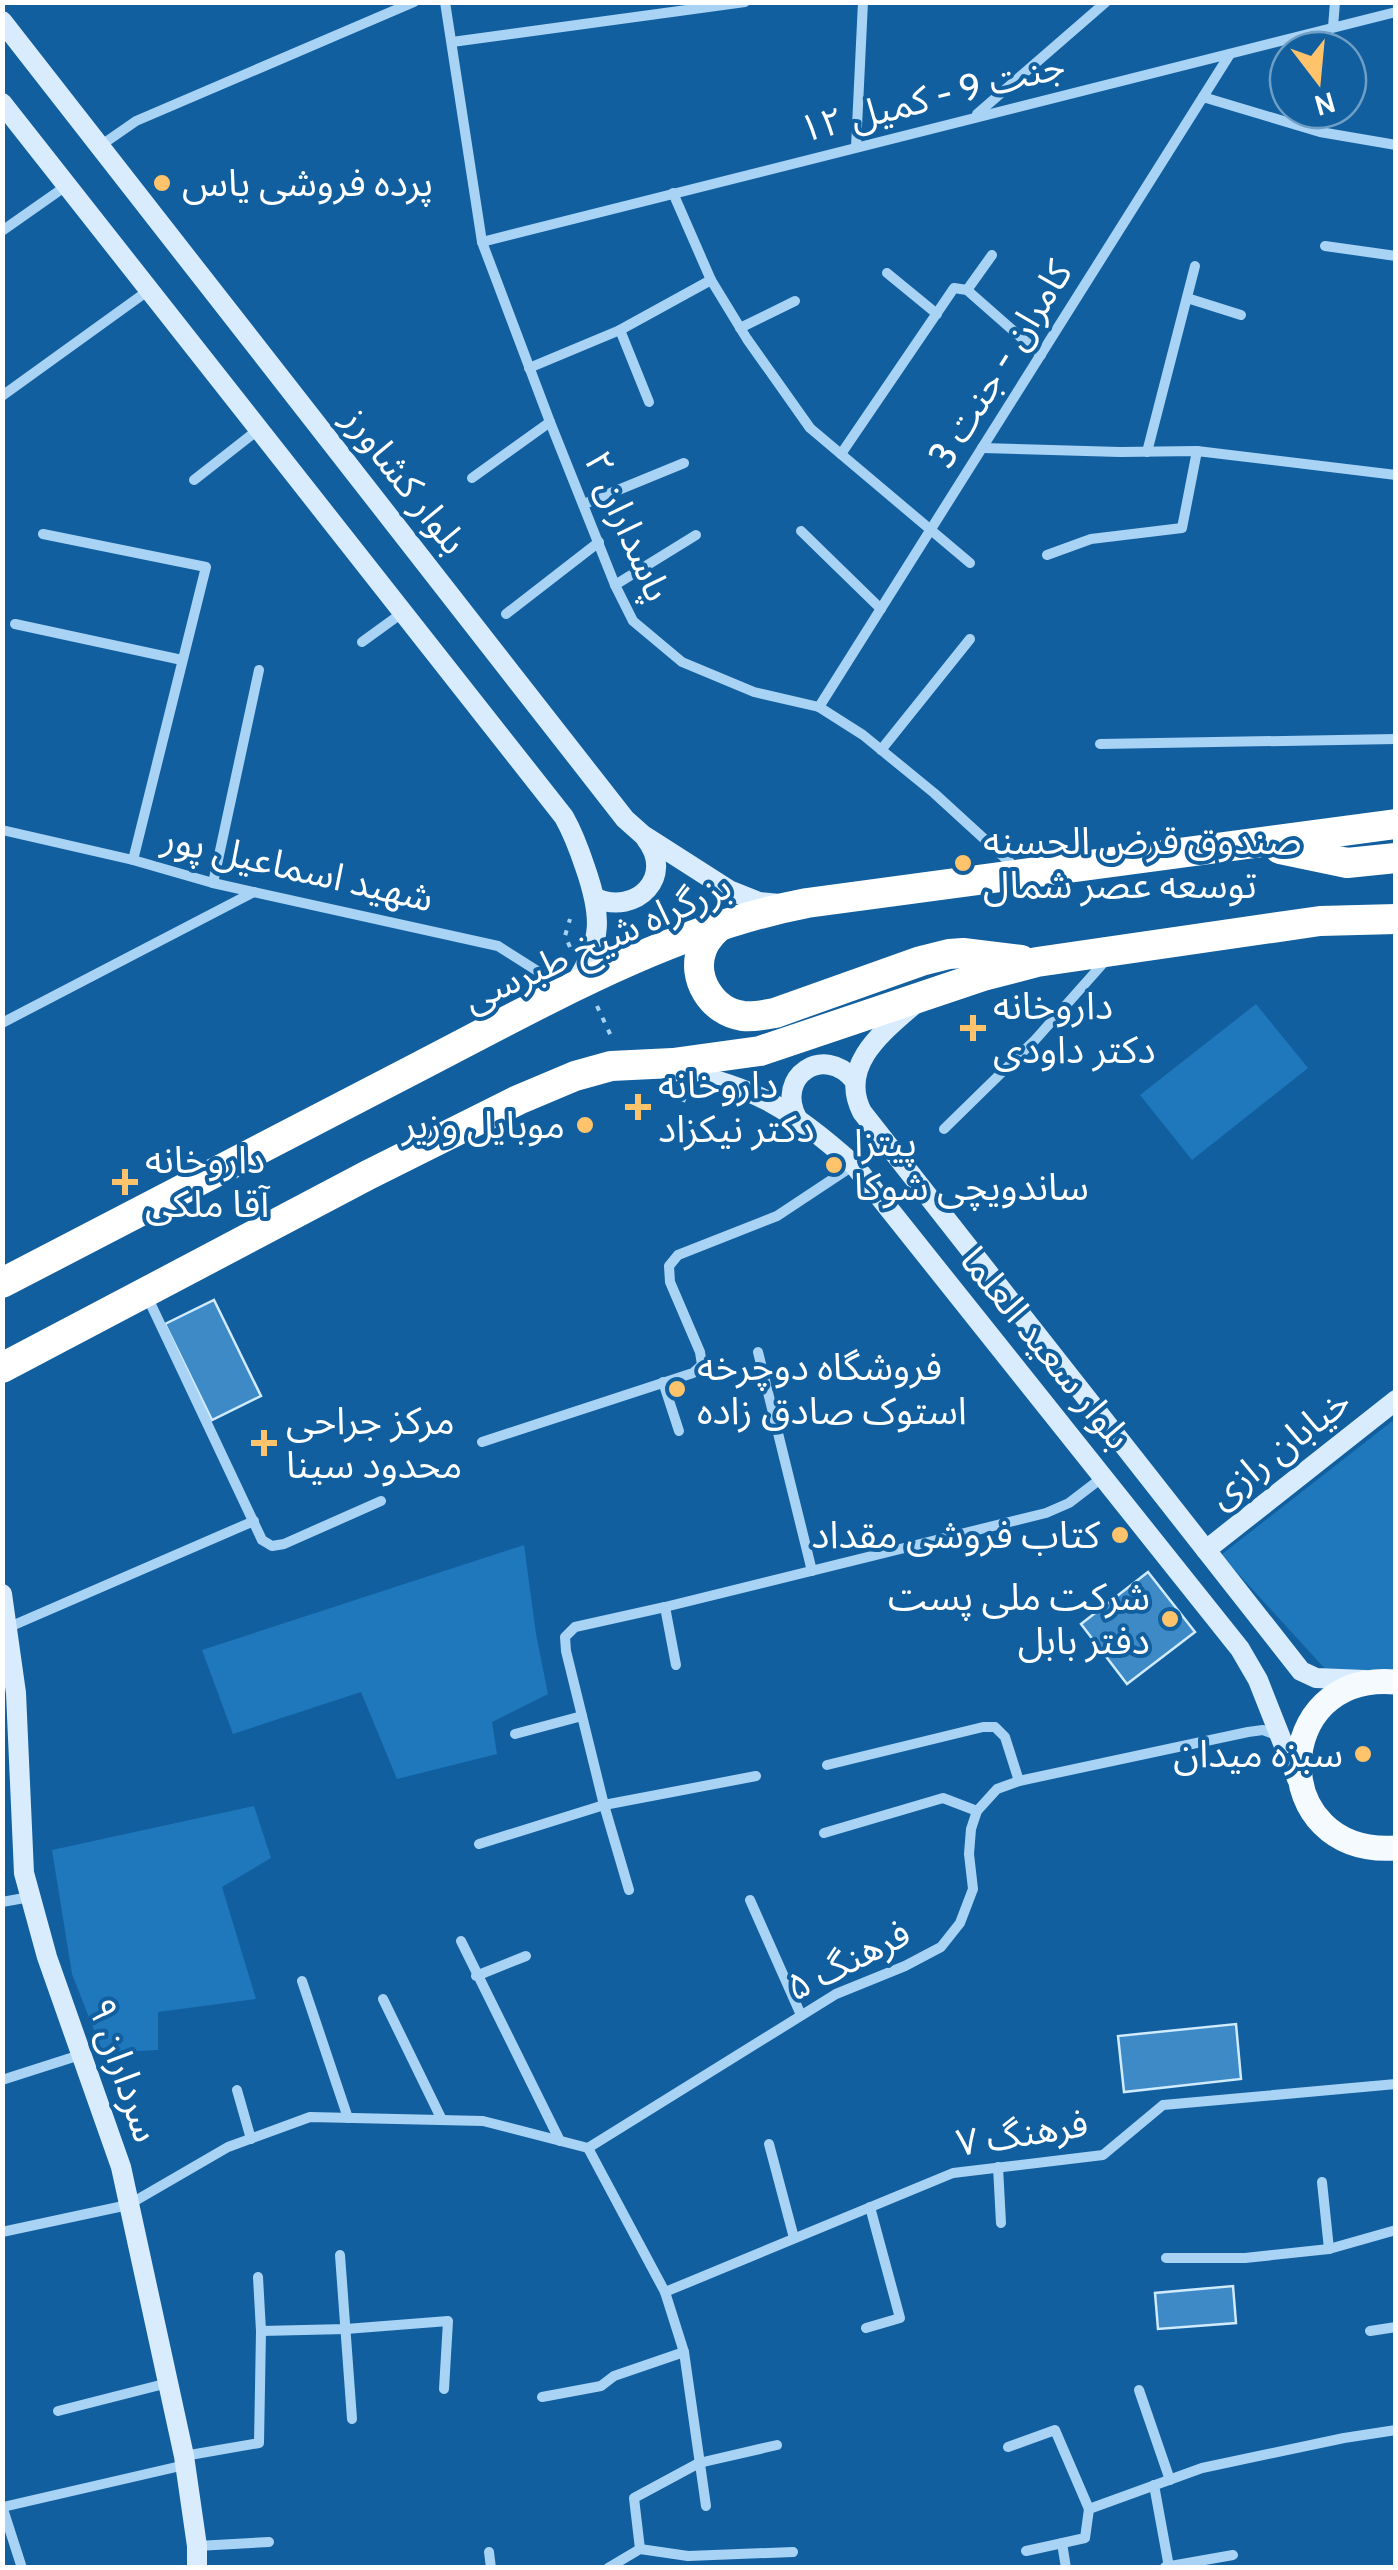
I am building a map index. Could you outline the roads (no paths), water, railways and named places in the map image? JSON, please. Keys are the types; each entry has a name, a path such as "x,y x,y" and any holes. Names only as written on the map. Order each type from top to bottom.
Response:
{"highway":[{"name":"بزرگراه شیخ طبرسی","path":"2,1283 582,997 676,942 722,924 807,903 1396,824"},
{"path":"1256,844 1347,863 1396,858"},
{"path":"2,1368 368,1175 548,1086 610,1066 691,1061 760,1051 983,976 1038,962 1320,921 1396,919"},
{"path":"722,924 702,949 702,983 710,998 724,1010 740,1016 775,1013 948,954 1038,962"}],"main road":[{"name":"بلوار کشاورز","path":"2,21 626,819 643,834 744,898 774,904 807,903"},
{"path":"2,104 564,817 596,898 598,924 582,997"},
{"path":"596,898 630,902 649,888 656,866 650,843 643,834"},
{"path":"854,1080 871,1047 922,997"},
{"path":"797,1118 792,1110 791,1092 806,1069 832,1064 854,1080"},
{"name":"بلوار سعید العلما","path":"635,1066 734,1084 778,1104 854,1165 1246,1657 1301,1788"},
{"name":"بلوار سعید العلما","path":"854,1080 862,1112 1302,1670 1316,1678 1389,1681"},
{"name":"خیابان رازی","path":"1206,1550 1396,1400"},
{"name":"سرداران ۹","path":"2,1594 16,1694 24,1873 47,1957 121,2167 185,2460 197,2557"},
{"path":"1389,1681 1350,1687 1336,1694 1314,1715 1300,1742 1298,1773 1314,1816 1337,1836 1366,1848 1396,1848"}],"street":[{"path":"100,146 136,121 414,2"},
{"name":"پاسداران ۲","path":"446,2 482,242 550,422 633,621 682,662 754,692 819,707 863,735 1024,875"},
{"path":"452,42 745,2"},
{"path":"856,147 863,2"},
{"path":"972,118 1106,2"},
{"path":"1333,27 1336,2"},
{"name":"جنت 9 - کمیل ۱۲","path":"482,242 1396,12"},
{"name":"کامران - جنت 3","path":"819,707 1231,53"},
{"path":"1204,97 1320,132 1396,145"},
{"path":"2,230 67,186"},
{"path":"673,193 711,280 810,428 970,563"},
{"path":"1325,246 1396,256"},
{"path":"967,290 992,255"},
{"path":"1147,452 1195,266"},
{"path":"887,273 937,314"},
{"path":"529,368 620,330 711,280"},
{"path":"840,454 954,288 967,290 1041,355"},
{"path":"2,396 149,290"},
{"path":"1187,298 1241,315"},
{"path":"740,328 795,302"},
{"path":"620,330 649,402"},
{"path":"472,478 550,422"},
{"path":"194,480 259,429"},
{"path":"982,448 1196,451 1396,474"},
{"path":"1047,555 1091,539 1182,528 1196,451"},
{"path":"584,504 684,463"},
{"path":"801,530 881,609"},
{"path":"43,534 206,567 133,860"},
{"path":"616,585 696,535"},
{"path":"506,614 599,542"},
{"path":"362,642 403,612"},
{"path":"15,624 182,660"},
{"path":"881,750 970,639"},
{"path":"213,883 259,670"},
{"path":"1100,744 1396,739"},
{"name":"شهید اسماعیل پور","path":"2,830 213,883 498,946 582,997"},
{"path":"2,1024 255,892"},
{"path":"944,1129 1035,1040 1114,951"},
{"path":"482,1442 693,1373 702,1364 700,1352 670,1282 669,1266 678,1256 778,1216 854,1165"},
{"path":"145,1293 262,1540 272,1546 284,1544 381,1501"},
{"path":"758,1352 812,1571"},
{"path":"662,1382 679,1431"},
{"path":"628,1890 566,1651 565,1637 575,1626 1046,1513 1068,1503 1104,1477"},
{"path":"6,1628 254,1522"},
{"path":"665,1607 676,1665"},
{"path":"515,1734 582,1716"},
{"path":"826,1764 996,1727 1005,1737 1018,1781"},
{"path":"824,1833 944,1798 977,1810 997,1789 1018,1781 1256,1730 1280,1736"},
{"path":"479,1844 604,1805 756,1776"},
{"name":"فرهنگ ۵","path":"588,2148 836,1994 941,1948 960,1923 973,1889 969,1854 977,1810"},
{"path":"2,1902 31,1897"},
{"path":"750,1900 802,2015"},
{"path":"461,1942 560,2141"},
{"path":"476,1976 526,1956"},
{"path":"302,1981 348,2118"},
{"path":"383,1999 442,2120"},
{"path":"2,2080 80,2055"},
{"name":"فرهنگ ۷","path":"665,2292 953,2172 1103,2155 1164,2106 1396,2084"},
{"path":"237,2090 251,2139"},
{"path":"2,2232 128,2205 228,2147 310,2117 483,2121 588,2148 665,2292 684,2352 706,2506"},
{"path":"768,2144 794,2238"},
{"path":"998,2167 1001,2223"},
{"path":"1322,2182 1329,2249"},
{"path":"866,2328 900,2318 870,2207"},
{"path":"1166,2258 1244,2258 1329,2249 1396,2230"},
{"path":"340,2255 352,2419"},
{"path":"22,2568 3,2506 259,2443 258,2277"},
{"path":"261,2331 448,2321 444,2388"},
{"path":"1370,2331 1396,2327"},
{"path":"542,2397 601,2386 614,2376 684,2352"},
{"path":"58,2411 168,2383"},
{"path":"1139,2390 1170,2480"},
{"path":"1008,2447 1055,2430 1089,2509 1085,2538 1026,2551"},
{"path":"1089,2509 1202,2468 1396,2430"},
{"path":"640,2549 634,2498 699,2464 777,2445"},
{"path":"1154,2485 1166,2567 1233,2555"},
{"path":"197,2557 270,2542"},
{"path":"1062,2543 1066,2568"},
{"path":"608,2568 640,2549 688,2556 793,2552"},
{"path":"489,2552 491,2568"}],"place":[{"name":"پرده فروشی یاس","path":"162,183"},
{"name":"صندوق قرض الحسنه توسعه عصر شمال","path":"963,863"},
{"name":"داروخانه دکتر داودی","path":"973,1028"},
{"name":"داروخانه دکتر نیکزاد","path":"638,1107"},
{"name":"موبایل وزیر","path":"585,1125"},
{"name":"پیتزا ساندویچی شوکا","path":"834,1165"},
{"name":"داروخانه آقا ملکی","path":"125,1182"},
{"name":"فروشگاه دوچرخه استوک صادق زاده","path":"677,1389"},
{"name":"مرکز جراحی محدود سینا","path":"264,1443"},
{"name":"کتاب فروشی مقداد","path":"1120,1535"},
{"name":"شرکت ملی پست دفتر بابل","path":"1170,1619"},
{"name":"سبزه میدان","path":"1363,1754"}]}
